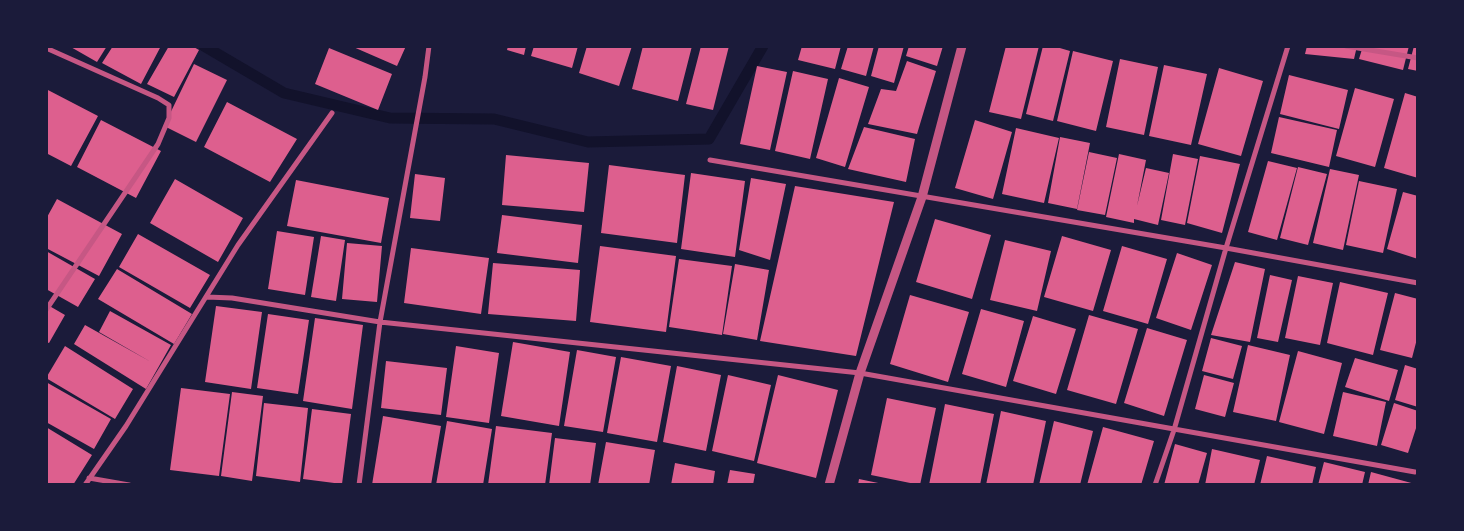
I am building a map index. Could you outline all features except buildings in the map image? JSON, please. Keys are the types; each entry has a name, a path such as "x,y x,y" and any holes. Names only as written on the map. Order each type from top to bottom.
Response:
{"street":[{"path":"359,485 380,322 429,46"},
{"path":"829,485 860,373 922,197 962,46"},
{"path":"1155,485 1174,430 1226,248 1288,46"},
{"path":"1346,46 1418,58"},
{"path":"46,48 158,98 168,105 169,118 158,144 46,310"},
{"path":"86,485 126,426 238,245 332,113"},
{"path":"710,160 1226,248 1418,283"},
{"path":"207,297 232,298 380,322 860,373 1415,472"},
{"path":"89,478 129,485"}],"waterway":[{"path":"204,46 284,93 390,118 494,119 588,142 709,139 763,46"}]}
